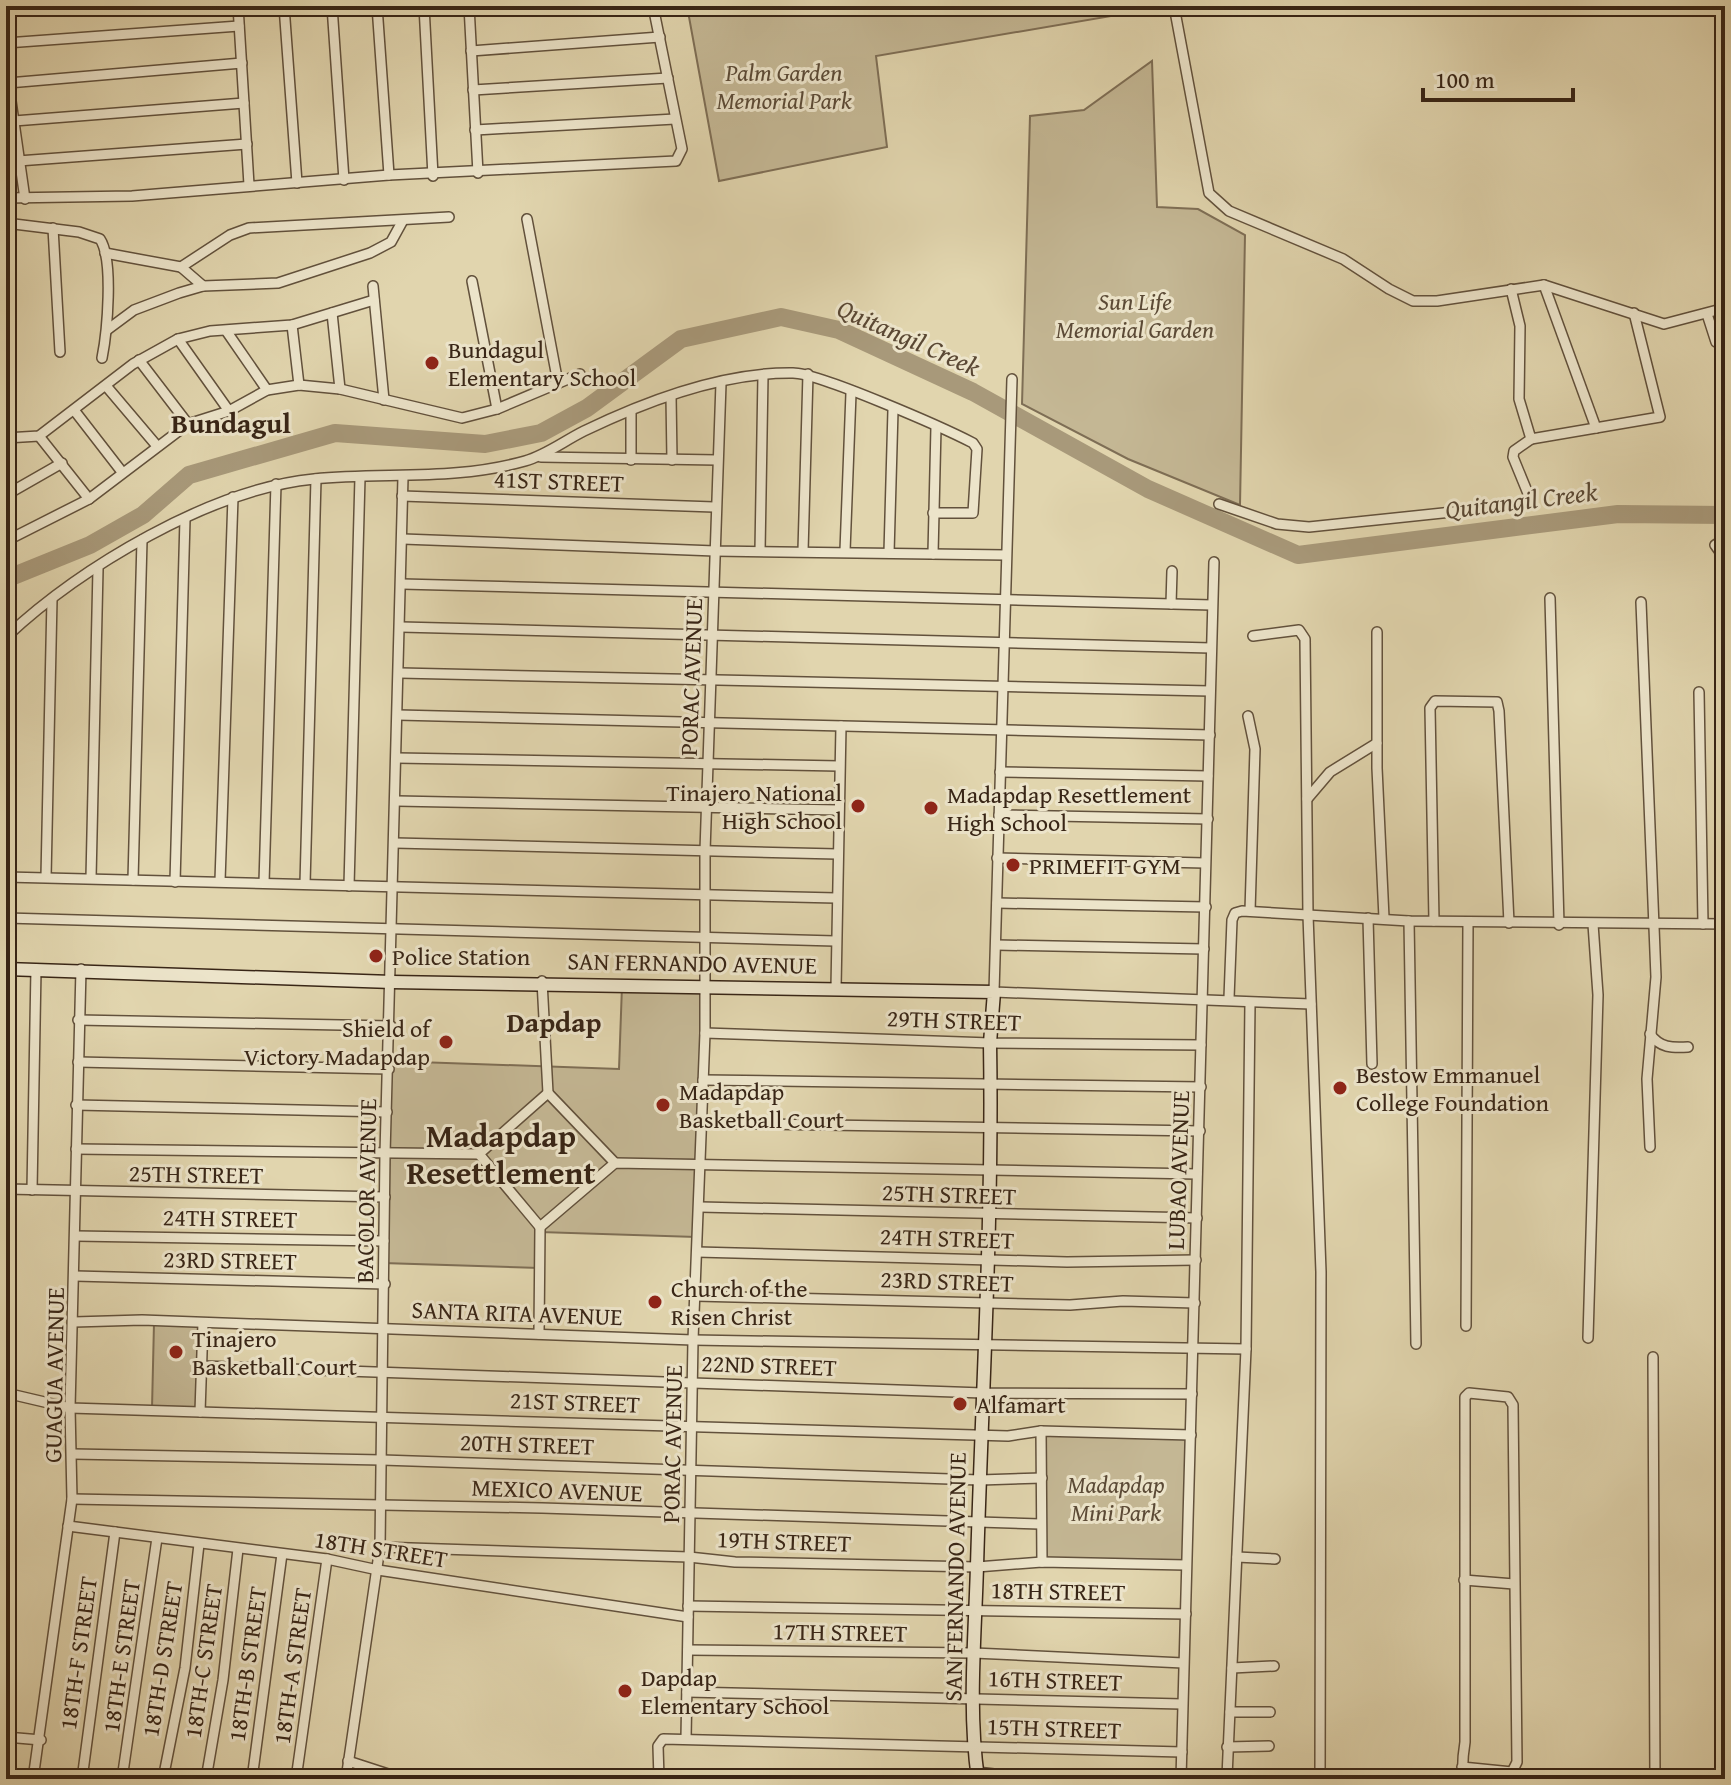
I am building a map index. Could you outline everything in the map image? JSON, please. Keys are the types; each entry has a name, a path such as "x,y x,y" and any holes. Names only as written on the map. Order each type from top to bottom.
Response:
{"main road":[{"name":"SAN FERNANDO AVENUE","path":"6,969 81,969 392,982 542,981 994,992 990,1043 988,1215 974,1653 973,1745 977,1776"}],"street":[{"path":"238,6 249,185"},
{"path":"284,6 297,183"},
{"path":"332,6 344,180"},
{"path":"377,6 389,175"},
{"path":"424,6 433,176"},
{"path":"478,173 469,8 522,6"},
{"path":"6,198 117,197 389,175 433,176 676,161 682,149 653,6"},
{"path":"1174,6 1209,193 1219,206 1343,259 1413,301 1426,303 1544,285 1664,324 1725,308"},
{"path":"6,43 239,26"},
{"path":"471,51 660,37"},
{"path":"8,83 242,63"},
{"path":"6,66 25,199"},
{"path":"473,90 668,78"},
{"path":"14,121 244,103"},
{"path":"475,130 675,119"},
{"path":"18,161 247,144"},
{"path":"181,267 230,235 249,228 402,222 449,217"},
{"path":"527,219 558,383"},
{"path":"107,330 142,306 203,286 261,285 298,277 385,246 402,222"},
{"path":"6,223 96,236 105,253 107,330 102,358"},
{"path":"53,228 60,352"},
{"path":"105,253 181,267 203,286"},
{"path":"472,281 497,409"},
{"path":"1544,285 1596,428"},
{"path":"373,286 384,400"},
{"path":"1511,289 1520,326 1519,399 1531,439"},
{"path":"6,438 39,436 139,360 178,339 200,332 292,325 374,300"},
{"path":"332,313 340,389"},
{"path":"1219,504 1277,524 1309,527 1529,504 1529,496 1513,457 1514,451 1531,439 1660,417 1634,313"},
{"path":"1707,314 1716,342"},
{"path":"292,325 299,385"},
{"path":"227,332 267,390"},
{"path":"178,339 229,411"},
{"path":"139,360 188,424"},
{"path":"6,541 89,499 188,424 229,411 267,390 299,385 340,389 462,418 497,409 580,374"},
{"path":"803,551 808,374"},
{"path":"6,759 8,636 52,599 142,540 233,497 276,484 316,479 472,474 538,457 631,411 671,396 763,375 808,374 970,441 977,449 973,513 933,513"},
{"path":"760,551 763,375"},
{"name":"SAN FERNANDO AVENUE","path":"1012,379 994,992 1229,998 1250,1003 1311,1004"},
{"name":"PORAC AVENUE","path":"686,1739 693,1340 705,1033 707,765 714,507 721,383"},
{"path":"107,387 157,446"},
{"path":"845,551 851,393"},
{"path":"671,396 672,460"},
{"path":"74,410 122,472"},
{"path":"889,553 893,410"},
{"path":"631,411 631,460"},
{"path":"933,554 936,427"},
{"path":"39,436 89,499"},
{"path":"538,457 717,460"},
{"path":"6,495 62,463"},
{"path":"349,886 360,477"},
{"name":"BACOLOR AVENUE","path":"346,1779 378,1570 382,1506 385,1154 397,801 403,477"},
{"path":"305,884 316,479"},
{"path":"264,883 276,484"},
{"name":"41ST STREET","path":"402,496 714,507"},
{"path":"220,881 233,497"},
{"path":"175,882 185,519"},
{"path":"403,539 715,551 1006,555"},
{"path":"1725,539 1715,545 1725,559"},
{"path":"133,880 142,540"},
{"name":"LUBAO AVENUE","path":"1181,1779 1214,562"},
{"path":"91,878 98,569"},
{"path":"1171,604 1172,571"},
{"path":"402,584 1212,605"},
{"path":"1550,598 1559,925"},
{"path":"46,877 52,599"},
{"path":"1641,602 1656,977 1647,1079 1650,1147"},
{"path":"401,627 1211,648"},
{"path":"1253,636 1303,632 1308,915 1321,1272 1320,1779"},
{"path":"1377,632 1377,743 1384,918"},
{"path":"400,673 1210,691"},
{"path":"1699,692 1703,924"},
{"path":"1434,921 1430,708 1435,701 1486,700 1497,702 1499,706 1509,923"},
{"path":"398,715 1210,735"},
{"path":"1248,716 1255,749 1250,911"},
{"path":"836,988 841,726"},
{"path":"1307,799 1330,772 1377,743"},
{"path":"397,758 839,766"},
{"path":"1000,772 1208,776"},
{"path":"397,801 838,810"},
{"path":"999,815 1208,819"},
{"path":"395,843 837,854"},
{"path":"997,858 1205,863"},
{"path":"6,877 836,898"},
{"path":"997,903 1206,907"},
{"path":"1229,998 1232,920 1235,913 1250,911 1409,921 1559,925 1725,924"},
{"path":"6,918 835,941"},
{"path":"1368,918 1372,1064"},
{"path":"1409,921 1416,1344"},
{"path":"1466,1326 1468,922"},
{"path":"1588,1338 1598,995 1593,924"},
{"path":"997,945 1204,949"},
{"path":"32,1190 36,969"},
{"name":"GUAGUA AVENUE","path":"33,1779 41,1740 72,1499 70,1408 81,969"},
{"path":"542,981 548,1093 615,1163"},
{"path":"1227,1777 1246,1349 1250,1003"},
{"path":"78,1020 391,1026"},
{"name":"29TH STREET","path":"705,1033 990,1043 1201,1045"},
{"path":"1650,1034 1659,1043 1672,1048 1688,1047"},
{"path":"78,1062 389,1069"},
{"path":"703,1080 1201,1087"},
{"path":"76,1149 479,1154 548,1093"},
{"path":"76,1105 387,1112"},
{"path":"702,1123 1200,1131"},
{"path":"479,1154 540,1227 539,1334"},
{"path":"540,1227 615,1163 1197,1174"},
{"name":"25TH STREET","path":"6,1189 385,1197"},
{"name":"25TH STREET","path":"700,1207 1197,1218"},
{"name":"24TH STREET","path":"76,1236 384,1241"},
{"name":"24TH STREET","path":"697,1252 1067,1262 1196,1260"},
{"name":"23RD STREET","path":"75,1276 385,1284"},
{"name":"23RD STREET","path":"696,1296 1070,1305 1086,1302 1195,1303"},
{"name":"SANTA RITA AVENUE","path":"74,1322 384,1327 693,1340 1246,1349"},
{"path":"200,1412 203,1323"},
{"path":"1653,1357 1655,1779"},
{"name":"22ND STREET","path":"202,1366 983,1393 1192,1394"},
{"name":"21ST STREET","path":"6,1393 70,1408 981,1436 1041,1431 1191,1435"},
{"path":"1462,1767 1516,1774 1513,1401 1508,1397 1469,1393 1465,1397 1462,1767 1463,1779"},
{"path":"1041,1431 1042,1562"},
{"name":"20TH STREET","path":"73,1454 382,1460 980,1480 1042,1478"},
{"name":"MEXICO AVENUE","path":"72,1499 542,1508 1040,1524"},
{"name":"18TH STREET","path":"68,1526 327,1559 378,1570 688,1611 975,1610 1186,1614"},
{"name":"18TH-F STREET","path":"82,1779 115,1532"},
{"name":"18TH-E STREET","path":"122,1779 157,1538"},
{"name":"18TH-D STREET","path":"163,1779 185,1668 199,1544"},
{"name":"19TH STREET","path":"380,1547 689,1557 735,1562 977,1567 1042,1562 1186,1565"},
{"name":"18TH-C STREET","path":"206,1779 223,1680 238,1549"},
{"name":"18TH-B STREET","path":"252,1779 282,1554"},
{"path":"1237,1557 1275,1559"},
{"name":"18TH-A STREET","path":"296,1779 327,1559"},
{"path":"1464,1580 1514,1584"},
{"name":"17TH STREET","path":"688,1650 974,1653 1183,1663"},
{"path":"1232,1668 1274,1666"},
{"name":"16TH STREET","path":"687,1692 1182,1704"},
{"path":"1230,1712 1270,1712"},
{"path":"6,1737 41,1740"},
{"path":"659,1779 658,1742 686,1739"},
{"name":"15TH STREET","path":"686,1739 1182,1752"},
{"path":"1227,1747 1269,1746"},
{"path":"348,1761 388,1774 441,1779"},
{"path":"977,1776 1036,1779"},
{"path":"6,1778 12,1779"},
{"path":"1211,1779 1277,1779"}],"green space":[{"name":"Palm Garden Memorial Park","path":"687,6 1164,7 876,56 887,147 719,181"},
{"name":"Sun Life Memorial Garden","path":"1152,61 1157,207 1198,209 1245,235 1240,505 1128,459 1022,404 1030,116 1084,110"},
{"path":"622,986 704,989 696,1237 540,1232 539,1268 383,1263 390,1061 619,1069"},
{"name":"Tinajero Basketball Court","path":"154,1323 199,1324 197,1409 152,1408"},
{"name":"Madapdap Mini Park","path":"1041,1431 1191,1435 1186,1565 1042,1562"}],"waterway":[{"name":"Quitangil Creek","path":"6,579 90,545 143,515 189,475 335,433 485,444 541,433 587,408 681,339 781,317 839,330 973,392 1148,489 1298,555 1618,514 1725,515"}],"place":[{"name":"Bundagul Elementary School","path":"432,363"},
{"name":"Tinajero National High School","path":"858,806"},
{"name":"Madapdap Resettlement High School","path":"931,808"},
{"name":"PRIMEFIT GYM","path":"1013,865"},
{"name":"Police Station","path":"376,956"},
{"name":"Shield of Victory Madapdap","path":"446,1042"},
{"name":"Bestow Emmanuel College Foundation","path":"1340,1088"},
{"name":"Madapdap Basketball Court","path":"663,1105"},
{"name":"Church of the Risen Christ","path":"655,1302"},
{"name":"Tinajero Basketball Court","path":"176,1352"},
{"name":"Alfamart","path":"960,1404"},
{"name":"Dapdap Elementary School","path":"625,1691"}],"district":[{"name":"Bundagul","path":"231,422"},
{"name":"Dapdap","path":"554,1021"},
{"name":"Madapdap Resettlement","path":"501,1154"}]}
